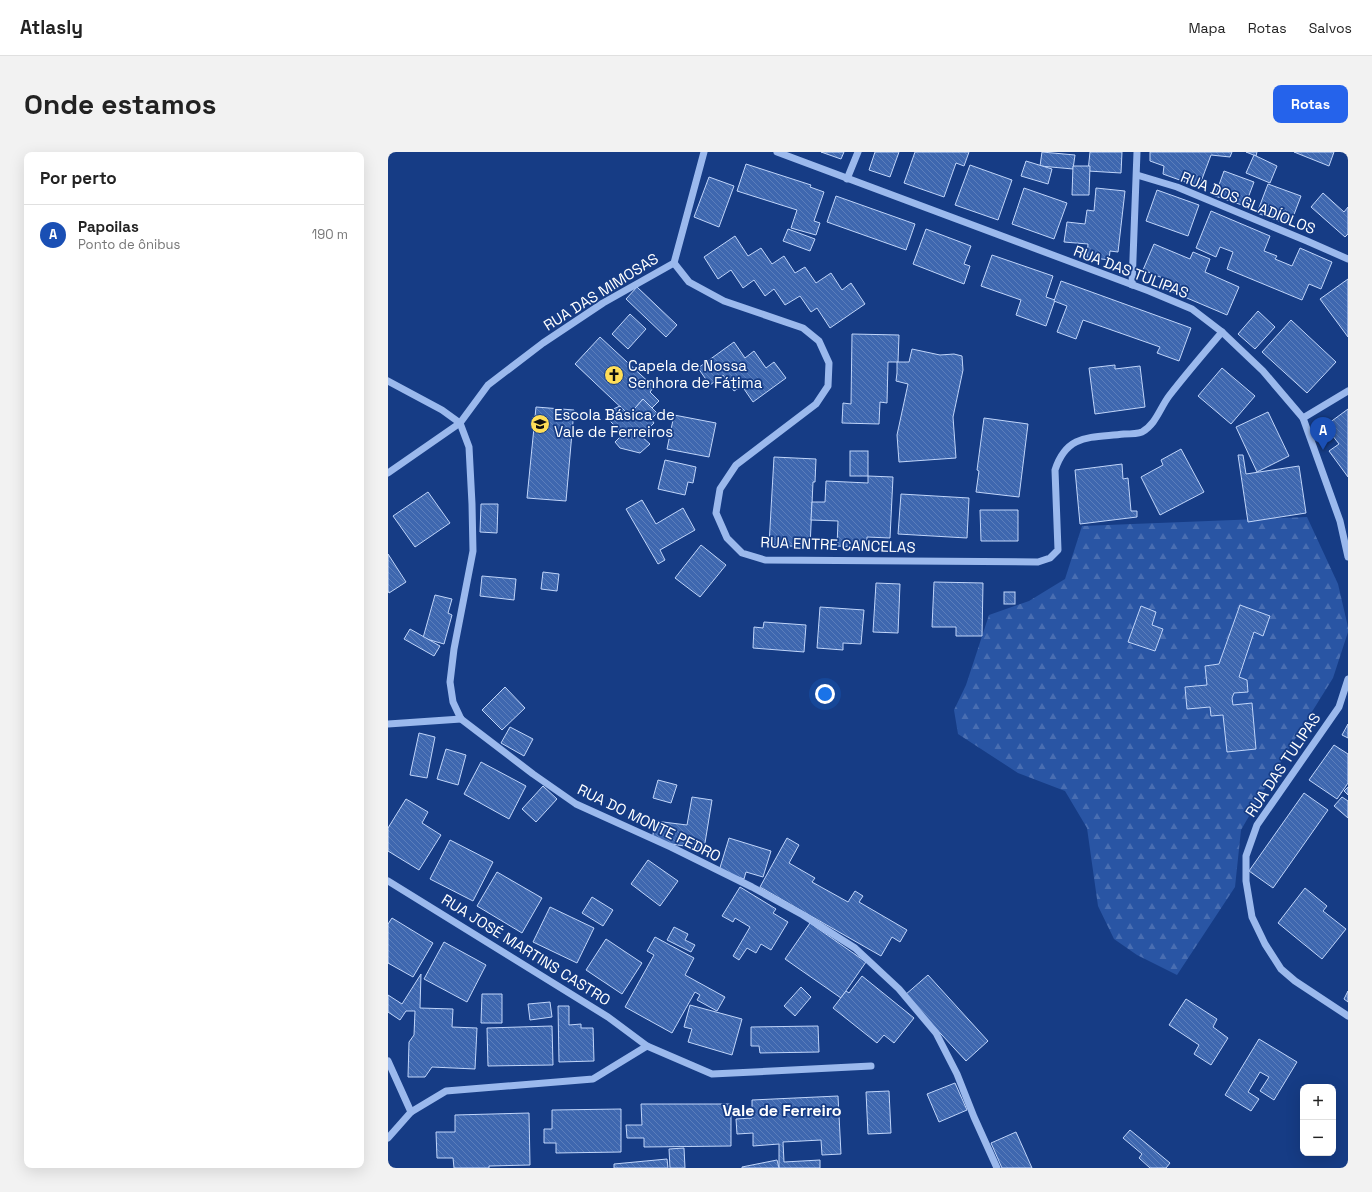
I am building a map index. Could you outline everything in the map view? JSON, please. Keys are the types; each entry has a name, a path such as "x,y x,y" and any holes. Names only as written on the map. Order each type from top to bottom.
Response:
{"street":[{"name":"RUA DAS MIMOSAS","path":"388,473 460,423 488,385 544,343 603,303 674,263 704,152"},
{"name":"RUA DAS TULIPAS","path":"777,152 1149,291 1192,309 1222,332 1263,371 1302,418 1340,521 1348,557"},
{"path":"847,179 858,152"},
{"path":"1132,285 1137,152"},
{"name":"RUA DOS GLADÍOLOS","path":"1137,175 1177,187 1348,259"},
{"name":"RUA ENTRE CANCELAS","path":"674,263 689,282 724,301 803,328 819,341 829,363 828,386 816,404 736,465 720,489 716,513 727,538 742,553 765,560 1038,562 1050,558 1058,550 1055,470 1066,447 1080,439 1140,432 1151,426 1159,410 1169,396 1222,332"},
{"path":"388,381 442,410 460,423"},
{"path":"1302,418 1348,391"},
{"name":"RUA DO MONTE PEDRO","path":"460,423 469,447 473,551 454,649 450,682 453,702 462,719 533,774 576,804 671,847 752,887 803,915 855,948 899,989 936,1033 957,1074 997,1168"},
{"name":"RUA DAS TULIPAS","path":"1348,679 1339,707 1257,825 1246,856 1246,881 1252,917 1265,944 1281,969 1295,981 1348,1016"},
{"path":"388,724 462,719"},
{"name":"RUA JOSÉ MARTINS CASTRO","path":"388,881 608,1017 647,1046 712,1074 871,1066"},
{"path":"388,1138 410,1112 446,1091 593,1079 647,1046"},
{"path":"388,1061 410,1112"}],"green space":[{"path":"1307,517 1338,584 1348,632 1333,678 1272,776 1241,830 1235,887 1177,975 1137,955 1114,939 1098,906 1087,828 1065,791 1018,773 958,734 954,710 966,685 989,615 1029,601 1065,579 1082,526"}],"building":[{"path":"821,152 844,152 841,159"},
{"path":"875,152 899,152 890,177 869,170"},
{"path":"915,152 969,152 964,166 956,163 944,197 904,183"},
{"path":"1042,152 1075,155 1073,169 1040,166"},
{"path":"1090,152 1122,152 1121,173 1088,171"},
{"path":"1150,152 1232,152 1230,157 1211,155 1199,187 1163,174 1164,166 1150,161"},
{"path":"1246,152 1257,152 1256,156"},
{"path":"1294,152 1334,152 1329,166"},
{"path":"1254,155 1277,166 1270,183 1246,173"},
{"path":"1026,161 1052,169 1048,184 1021,176"},
{"path":"746,164 811,185 810,187 824,192 814,221 820,223 816,235 791,228 797,210 737,191"},
{"path":"970,165 1012,180 998,220 955,205"},
{"path":"1073,166 1090,166 1089,195 1072,195"},
{"path":"1224,171 1254,182 1245,206 1215,196"},
{"path":"709,177 734,186 719,227 694,217"},
{"path":"1268,184 1301,196 1290,225 1257,213"},
{"path":"1024,188 1067,203 1054,239 1012,224"},
{"path":"1096,188 1125,191 1118,252 1110,251 1109,260 1087,257 1088,244 1064,242 1067,222 1085,224 1087,210 1094,211"},
{"path":"1157,190 1199,205 1188,236 1146,221"},
{"path":"1323,193 1344,212 1348,207 1348,234 1345,237 1311,207"},
{"path":"836,196 915,224 906,250 827,222"},
{"path":"1211,211 1270,236 1264,251 1277,256 1275,259 1292,266 1300,248 1332,262 1321,289 1309,284 1302,300 1227,269 1233,252 1220,247 1216,257 1196,248"},
{"path":"788,229 815,239 810,251 783,241"},
{"path":"926,229 971,246 964,264 970,266 964,284 913,264"},
{"path":"735,236 748,256 761,248 772,264 784,256 795,273 805,267 816,283 831,273 842,290 851,283 865,304 830,328 817,308 811,312 800,296 785,305 774,289 765,296 754,280 743,288 731,270 718,279 704,257"},
{"path":"1154,244 1190,259 1193,252 1210,259 1205,272 1239,287 1227,315 1161,287 1165,279 1143,270"},
{"path":"992,255 1053,276 1046,297 1055,300 1046,326 1016,315 1021,300 981,286"},
{"path":"1348,279 1348,337 1320,299"},
{"path":"1061,281 1191,328 1179,361 1157,353 1160,347 1083,320 1076,339 1057,332 1067,306 1054,301"},
{"path":"637,287 677,325 666,337 626,299"},
{"path":"1258,311 1275,327 1255,349 1238,334"},
{"path":"630,314 646,329 628,349 612,334"},
{"path":"1291,320 1336,362 1307,393 1262,352"},
{"path":"852,334 899,335 898,362 888,362 887,403 880,402 879,424 842,423 843,403 851,404"},
{"name":"Capela de Nossa Senhora de Fátima","path":"600,337 654,387 650,392 659,401 652,408 643,399 629,415 575,364"},
{"path":"734,342 745,358 754,351 766,368 774,362 786,378 753,402 742,386 734,391 723,375 710,385 698,368"},
{"path":"912,349 940,355 954,354 962,356 963,370 953,417 956,458 899,462 897,435 908,384 896,381 897,362 909,362"},
{"path":"1115,365 1115,369 1140,366 1145,407 1095,414 1089,368"},
{"path":"1222,368 1255,396 1231,424 1198,396"},
{"path":"643,399 657,413 651,419 654,423 641,436 650,444 640,453 620,448 615,442 623,434 607,418 611,410 620,406 629,415"},
{"path":"536,407 574,410 566,501 527,498"},
{"path":"1348,409 1348,477 1329,451 1339,444 1325,426"},
{"path":"1268,412 1289,456 1257,472 1236,427"},
{"path":"674,415 716,423 709,457 667,449"},
{"path":"984,418 1028,424 1019,497 976,492 979,471 977,470"},
{"path":"1181,449 1204,492 1160,515 1141,477 1163,465 1161,460"},
{"path":"850,451 868,451 868,476 850,476"},
{"path":"1238,455 1243,455 1246,474 1299,466 1306,513 1248,522"},
{"path":"774,457 816,459 815,482 813,482 810,547 769,545"},
{"path":"665,460 696,467 693,483 688,482 685,495 658,489"},
{"path":"1122,464 1123,479 1128,478 1131,511 1137,511 1137,517 1080,524 1075,470"},
{"path":"868,476 893,477 890,538 867,537 867,547 837,546 838,521 811,520 812,502 825,502 826,481 868,483"},
{"path":"428,492 450,523 415,547 393,516"},
{"path":"901,494 969,498 967,538 898,534"},
{"path":"642,500 656,524 683,508 695,530 660,550 665,560 658,564 626,509"},
{"path":"481,504 498,504 497,533 480,532"},
{"path":"980,510 1018,510 1018,541 981,541"},
{"path":"701,545 726,565 700,597 675,578"},
{"path":"388,554 406,582 389,593 388,591"},
{"path":"543,572 559,574 557,591 541,589"},
{"path":"482,576 516,579 514,600 480,596"},
{"path":"934,582 983,583 982,636 956,636 956,627 932,627"},
{"path":"876,583 900,584 898,633 873,632"},
{"path":"1004,592 1015,592 1015,604 1004,604"},
{"path":"435,595 452,599 448,613 452,615 444,644 423,638"},
{"path":"1240,605 1270,616 1263,636 1254,632 1239,677 1247,680 1248,692 1234,693 1232,698 1233,705 1252,703 1256,749 1227,752 1223,715 1211,716 1210,707 1187,709 1185,687 1207,685 1205,666 1219,664"},
{"path":"1141,606 1156,612 1152,625 1163,629 1155,651 1128,642"},
{"path":"820,607 864,610 861,644 843,643 843,650 817,648"},
{"path":"764,622 806,625 804,652 753,648 754,627 763,628"},
{"path":"410,629 440,646 434,656 404,639"},
{"path":"505,687 525,708 502,730 482,710"},
{"path":"1348,724 1348,738 1342,735"},
{"path":"510,727 533,739 524,756 501,743"},
{"path":"419,733 435,737 427,778 410,775"},
{"path":"1334,745 1348,754 1348,783 1337,799 1309,780"},
{"path":"446,749 466,755 458,785 437,779"},
{"path":"481,762 526,786 509,819 464,794"},
{"path":"658,780 677,785 671,803 653,798"},
{"path":"543,786 557,799 536,822 522,809"},
{"path":"1348,787 1348,795 1344,791"},
{"path":"1304,793 1328,810 1273,888 1249,871"},
{"path":"692,797 712,800 704,849 652,841 655,821 687,825"},
{"path":"1342,797 1348,801 1348,818 1334,806"},
{"path":"406,799 428,812 422,823 441,835 419,870 388,851 388,828"},
{"path":"729,838 771,851 763,877 746,872 744,879 719,871"},
{"path":"787,838 799,845 789,863 815,878 812,882 848,902 855,891 863,896 859,902 907,930 900,942 892,937 881,956 760,887"},
{"path":"450,840 493,862 473,901 430,879"},
{"path":"648,860 678,881 660,906 631,884"},
{"path":"497,872 542,898 522,933 477,906"},
{"path":"740,887 776,909 773,913 788,922 771,950 761,944 756,953 747,948 739,960 733,956 750,927 735,918 733,922 722,916"},
{"path":"1305,888 1327,906 1323,911 1346,929 1322,959 1278,923"},
{"path":"592,897 613,910 603,926 582,913"},
{"path":"550,907 594,928 577,963 533,942"},
{"path":"392,918 433,943 413,977 388,963 388,924"},
{"path":"810,923 866,962 841,998 785,959"},
{"path":"674,927 688,934 685,940 695,945 691,952 667,940"},
{"path":"655,937 694,958 685,975 725,997 717,1011 697,1000 700,995 695,992 672,1033 625,1007 654,955 647,951"},
{"path":"606,939 642,963 622,994 586,970"},
{"path":"444,942 486,965 467,1002 424,979"},
{"path":"421,974 420,1008 453,1009 452,1027 477,1028 475,1069 432,1067 425,1077 408,1077 409,1042 414,1035 415,1011 406,1011 400,1020 388,1012 388,995 402,1004"},
{"path":"928,975 988,1041 966,1061 905,995"},
{"path":"862,976 914,1018 894,1043 884,1035 877,1043 833,1008 846,991 849,993"},
{"path":"801,987 811,997 795,1016 784,1006"},
{"path":"1348,991 1348,1002 1344,999"},
{"path":"482,994 502,994 502,1023 481,1023"},
{"path":"1186,999 1217,1019 1213,1027 1228,1038 1211,1065 1194,1054 1199,1045 1169,1025"},
{"path":"550,1002 552,1017 530,1020 528,1004"},
{"path":"690,1005 742,1019 732,1055 688,1042 692,1029 684,1027"},
{"path":"558,1006 569,1006 569,1025 581,1024 581,1028 593,1028 594,1061 559,1062"},
{"path":"552,1026 553,1065 488,1066 487,1028"},
{"path":"818,1026 819,1052 760,1053 759,1046 751,1046 751,1027"},
{"path":"1259,1039 1297,1062 1274,1100 1260,1091 1269,1077 1260,1072 1248,1092 1259,1099 1251,1111 1225,1095"},
{"path":"955,1083 967,1110 939,1122 927,1094"},
{"path":"889,1091 891,1133 868,1134 866,1092"},
{"path":"838,1096 841,1154 822,1155 821,1140 783,1142 784,1162 820,1160 820,1168 779,1168 779,1144 753,1146 753,1133 737,1134 736,1119 752,1118 752,1100"},
{"path":"641,1104 731,1104 731,1146 644,1147 644,1138 627,1138 626,1125 642,1125"},
{"path":"621,1109 621,1152 556,1153 556,1143 544,1143 544,1129 552,1129 552,1110"},
{"path":"529,1113 530,1165 489,1166 489,1168 454,1168 453,1158 437,1158 436,1132 455,1132 455,1115"},
{"path":"1130,1130 1170,1163 1166,1168 1150,1168 1139,1158 1142,1154 1123,1138"},
{"path":"1016,1132 1032,1168 1002,1168 991,1143"},
{"path":"684,1148 685,1168 670,1168 669,1149"},
{"path":"667,1159 668,1168 614,1168 614,1164"},
{"path":"777,1160 779,1168 742,1168 742,1167"}],"place":[{"name":"Capela de Nossa Senhora de Fátima","path":"614,375"},
{"name":"Escola Básica de Vale de Ferreiros","path":"540,424"},
{"name":"Papoilas","path":"1323,450"}],"district":[{"name":"Vale de Ferreiro","path":"782,1110"}]}
